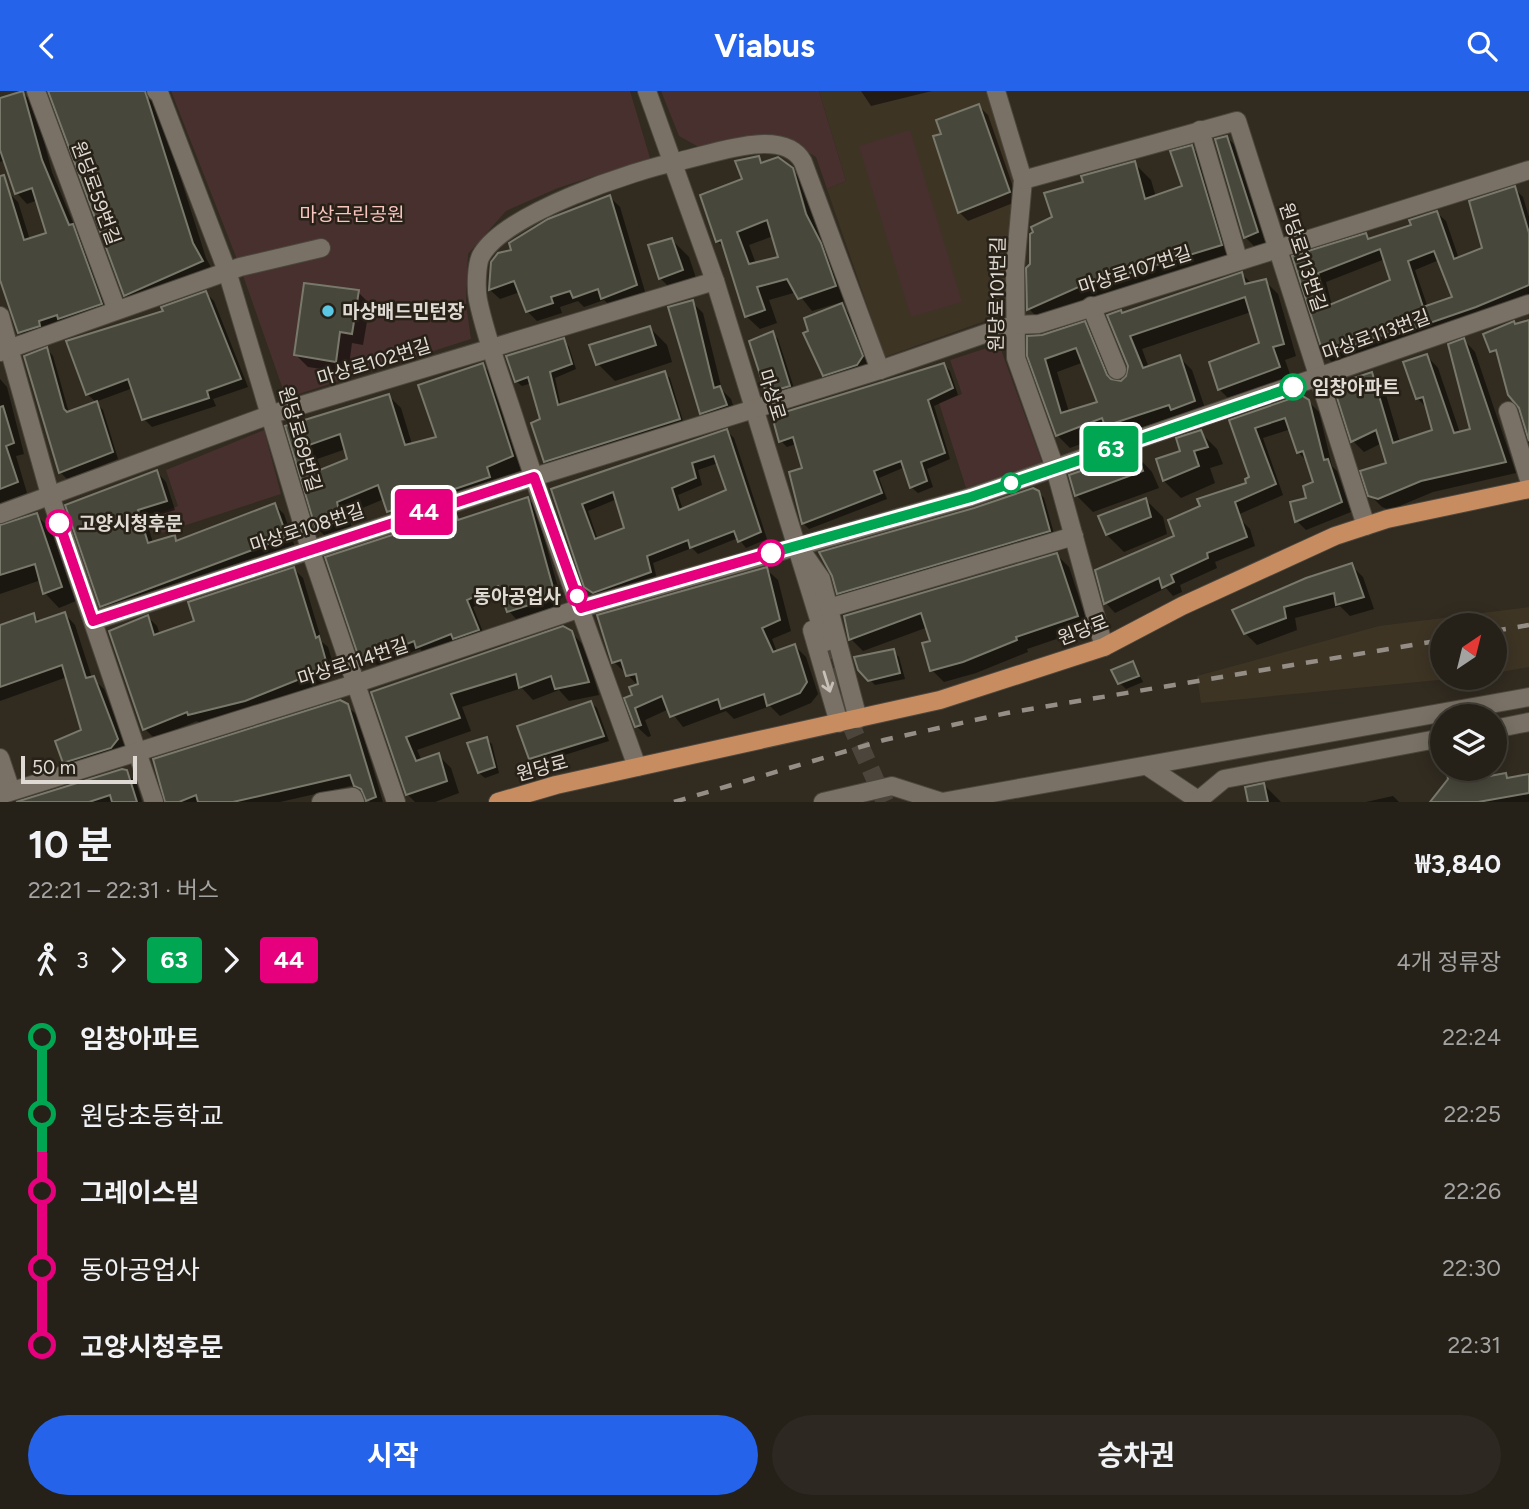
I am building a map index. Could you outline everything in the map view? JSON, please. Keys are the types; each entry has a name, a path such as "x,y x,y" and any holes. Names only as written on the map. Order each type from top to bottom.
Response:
{"main road":[{"name":"원당로","path":"498,802 556,785 940,701 1104,647 1261,568 1366,526 1529,489"}],"street":[{"name":"원당로59번길","path":"36,91 116,309"},
{"name":"원당로69번길","path":"156,91 160,95 227,271 272,414 310,549 396,802"},
{"name":"마상로","path":"647,91 715,281 826,642"},
{"name":"원당로101번길","path":"996,91 1023,180 1015,268 1016,358 1055,468 1104,647"},
{"name":"원당로113번길","path":"1200,130 1237,121 1366,526"},
{"path":"1023,180 1200,130 1238,259"},
{"path":"637,767 534,477 492,348 477,297 481,255 504,230 531,213 564,199 674,162 772,143 798,153 880,370"},
{"name":"마상로107번길","path":"754,408 1015,325 1039,324 1238,259 1529,170"},
{"path":"5,350 227,271 321,248"},
{"name":"마상로102번길","path":"51,498 272,414 715,281"},
{"name":"마상로113번길","path":"797,545 971,497 1529,304"},
{"path":"1091,306 1117,370"},
{"path":"0,316 5,350 51,498 154,802"},
{"name":"마상로108번길","path":"93,621 754,408"},
{"path":"1508,411 1529,480"},
{"path":"0,514 51,498"},
{"path":"829,608 1074,536"},
{"path":"797,545 821,579 858,719"},
{"path":"797,545 799,586 839,723"},
{"name":"마상로114번길","path":"137,752 354,684 581,608 797,545"},
{"path":"823,802 863,797 892,786 942,802 1529,697"},
{"path":"1507,726 1529,722"},
{"path":"1147,766 1200,800 1224,779 1430,740"},
{"path":"0,758 5,793 137,752"},
{"path":"321,802 353,797 355,802"}],"shaded area":[{"path":"819,91 987,91 1014,185 1004,314 885,357 827,189 846,181"},
{"path":"1529,607 1529,667 1507,671 1507,613 1482,613"},
{"path":"1430,620 1430,681 1201,703 1197,676 1379,626"}],"green space":[{"name":"마상근린공원","path":"171,91 630,91 650,158 558,188 506,211 468,254 466,304 471,339 286,398 240,267"},
{"path":"661,91 819,91 846,181 827,189 816,157 799,147 704,150 679,136"},
{"path":"910,130 962,302 911,317 859,146"},
{"path":"999,344 1042,462 966,488 939,403 962,394 950,360"},
{"path":"264,430 281,494 162,533 155,515 178,506 166,470"}],"building":[{"path":"23,91 42,160 69,225 73,224 102,304 58,319 57,315 39,321 40,326 18,333 0,280 0,176 4,175 24,240 46,233 32,188 15,194 0,150 0,98"},
{"path":"48,91 145,91 193,243 203,261 124,296"},
{"path":"979,104 1010,192 958,213 933,136 941,134 936,120"},
{"path":"1227,136 1258,232 1244,238 1215,139"},
{"path":"1192,145 1222,245 1114,278 1112,272 1027,310 1026,268 1030,264 1030,234 1033,232 1031,227 1052,217 1044,193 1083,182 1081,176 1135,161 1145,199 1182,186 1170,151"},
{"path":"759,156 761,163 778,157 793,168 806,214 821,243 836,286 798,299 787,279 757,287 765,310 745,317 721,240 716,242 700,195 742,179 735,161","holes":["767,220 778,257 749,264 737,232"]},
{"path":"1515,186 1529,233 1529,285 1476,307 1395,335 1394,331 1324,356 1292,256 1366,233 1368,239 1411,225 1409,220 1437,211 1454,259 1482,248 1469,201","holes":["1380,249 1390,280 1327,306 1318,273","1434,251 1452,297 1423,307 1408,261"]},
{"path":"610,195 637,285 601,299 598,289 573,298 570,291 551,297 553,303 526,312 514,281 489,290 491,262 498,253 511,250 509,243 548,219"},
{"path":"672,238 683,270 659,279 648,245"},
{"path":"1242,272 1245,284 1266,279 1284,344 1273,347 1280,367 1218,390 1209,362 1259,343 1245,297 1130,336 1143,368 1180,355 1195,401 1171,410 1169,405 1105,426 1102,418 1056,436 1027,356 1027,336 1042,335 1085,321 1107,375 1111,379 1121,381 1126,376 1128,366 1107,315 1121,310 1122,313","holes":["1076,348 1097,402 1061,413 1045,359"]},
{"name":"마상배드민턴장","path":"304,283 359,290 352,334 340,332 336,362 294,355"},
{"path":"206,291 241,379 207,391 209,398 142,420 128,379 86,395 66,341 163,311 161,307"},
{"path":"693,300 714,388 720,386 727,405 700,414 668,307"},
{"path":"842,303 863,356 857,365 823,376 803,333 808,331 804,318"},
{"path":"1529,320 1529,441 1519,408 1508,395 1496,350 1490,352 1483,334 1514,321 1515,324"},
{"path":"650,326 656,345 596,365 589,345"},
{"path":"773,331 790,386 766,393 749,341"},
{"path":"564,338 572,364 550,372 558,405 665,371 680,419 544,462 531,423 540,419 528,377 515,382 506,356"},
{"path":"1464,338 1506,462 1421,481 1378,499 1368,496 1360,471 1386,463 1376,430 1351,442 1333,385 1372,372 1393,443 1432,430 1423,397 1416,399 1403,362 1427,354 1454,433 1470,429 1448,344"},
{"path":"47,347 64,409 67,412 97,401 113,452 59,473 24,356"},
{"path":"483,363 513,456 487,467 490,477 387,512 378,485 337,502 341,520 316,530 285,426 389,394 405,445 436,437 418,385","holes":["340,434 347,459 315,472 306,446"]},
{"path":"944,363 953,388 928,400 945,453 921,462 927,481 910,488 901,461 874,471 882,493 802,524 789,472 802,468 793,437 779,442 772,416"},
{"path":"1301,395 1309,400 1324,460 1328,459 1342,502 1295,522 1290,502 1306,498 1303,486 1313,482 1303,451 1297,453 1285,418 1255,428 1276,484 1235,502 1247,537 1207,553 1208,558 1171,575 1174,582 1162,588 1159,578 1104,604 1095,570 1174,536 1168,520 1200,506 1197,499 1246,483 1245,479 1249,477 1229,420"},
{"path":"3,406 14,443 6,446 18,482 0,489 0,407"},
{"path":"727,429 761,532 738,542 734,531 690,548 688,540 647,556 651,572 593,593 584,587 551,489","holes":["714,456 726,490 679,510 672,488 696,478 692,463","613,492 624,528 595,539 582,504"]},
{"path":"1201,430 1208,447 1194,451 1199,466 1163,481 1156,459 1180,451 1176,438"},
{"path":"1136,452 1143,471 1075,496 1069,475"},
{"path":"157,470 167,501 138,510 148,543 175,535 176,541 275,503 287,537 100,607 65,505"},
{"path":"1033,488 1039,491 1050,531 837,594 832,576 819,552 974,508"},
{"path":"528,497 554,591 545,600 507,612 498,586 467,600 479,630 453,639 451,634 416,648 414,641 370,659 358,655 325,557 456,514 458,520"},
{"path":"1146,498 1151,517 1106,535 1098,516"},
{"path":"37,513 62,587 43,594 35,564 0,575 0,525"},
{"path":"1057,553 1078,616 1016,637 1017,640 963,662 930,671 922,643 930,641 921,613 849,640 844,616"},
{"path":"1352,563 1364,597 1336,605 1334,593 1284,607 1286,618 1244,634 1232,610 1306,578"},
{"path":"294,567 326,661 320,671 245,701 188,715 187,712 143,730 109,631 148,615 154,635 194,621 188,602"},
{"path":"767,567 780,620 762,628 773,652 795,644 807,682 800,693 767,706 764,694 721,709 718,699 670,717 662,696 635,708 641,725 635,727 624,698 632,695 629,687 638,684 636,674 626,676 621,660 612,663 597,615"},
{"path":"65,612 86,678 94,676 118,739 111,748 63,763 55,741 81,730 62,665 0,687 0,625 34,613 36,622"},
{"path":"563,626 572,631 589,682 555,689 551,676 519,688 516,674 451,694 460,718 406,737 416,761 439,753 447,781 406,795 371,692"},
{"path":"894,649 900,673 868,681 858,670 854,657"},
{"path":"1133,661 1139,676 1118,684 1111,670"},
{"path":"340,700 348,704 376,797 366,801 361,789 354,786 350,775 233,802 198,802 196,795 179,802 165,802 153,759"},
{"path":"591,701 604,736 529,759 517,726"},
{"path":"487,737 495,767 478,773 467,743"},
{"path":"122,769 127,770 137,802 112,802 110,795 89,802 16,802"},
{"path":"1529,774 1529,793 1478,802 1430,802 1446,781 1507,781 1507,778"},
{"path":"1264,783 1268,802 1248,802 1245,787"}],"tunnel":[{"path":"826,642 851,725 885,802"}],"railway":[{"path":"1507,629 1529,625"},
{"path":"674,802 884,740 1007,713 1430,642"}],"bus line":[{"name":"63","path":"771,553 971,497 1293,387"},
{"name":"44","path":"59,523 93,621 534,477 581,608 771,553"}],"place":[{"name":"마상배드민턴장","path":"328,311"},
{"name":"임창아파트","path":"1293,387"},
{"name":"고양시청후문","path":"59,523"},
{"name":"동아공업사","path":"577,596"}]}
